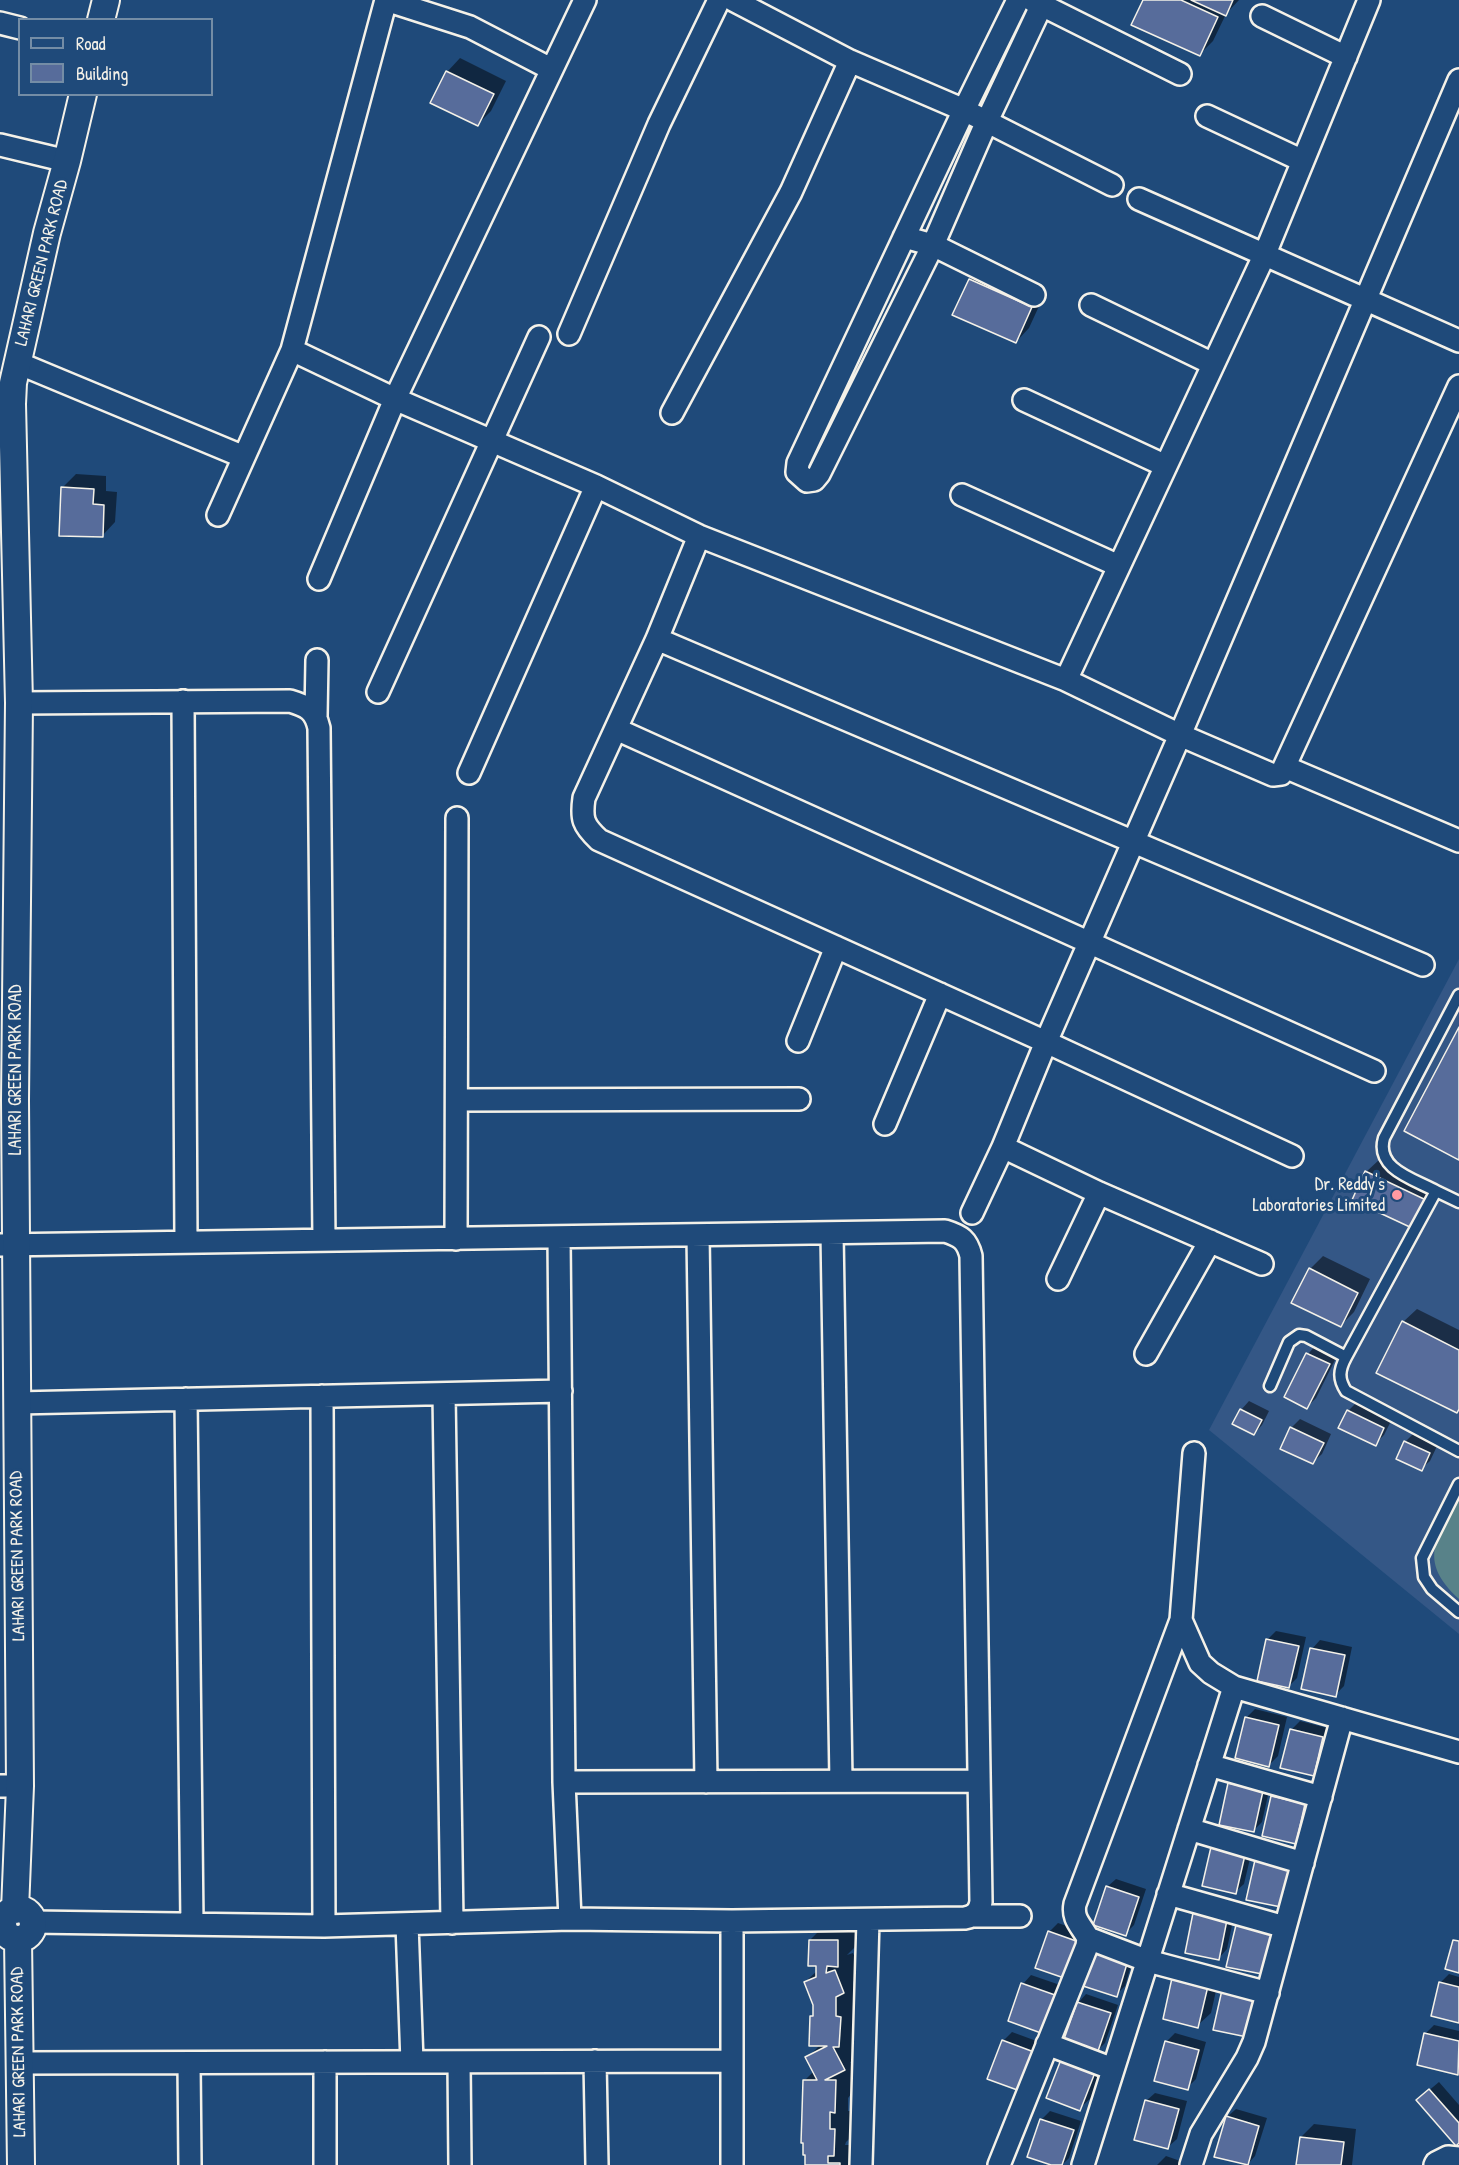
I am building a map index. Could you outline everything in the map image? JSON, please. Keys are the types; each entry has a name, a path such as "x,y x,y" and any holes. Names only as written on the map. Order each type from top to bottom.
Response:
{"street":[{"path":"102,18 106,0"},
{"path":"218,515 292,350 386,0 470,27 551,69"},
{"path":"319,579 395,399 585,0"},
{"path":"569,334 659,124 719,0"},
{"path":"733,0 850,61 964,110 1112,185"},
{"path":"1018,0 798,463 797,472 807,481 814,480 819,474 933,245 1039,2 1180,74"},
{"path":"1066,680 1264,256 1369,0"},
{"path":"1262,16 1346,57"},
{"path":"0,23 18,28"},
{"path":"672,413 791,192 850,61"},
{"path":"972,1213 1003,1147 1459,80"},
{"name":"LAHARI GREEN PARK ROAD","path":"21,2165 20,2063 10,1786 17,1402 9,1245 7,1100 19,703 8,563 12,404 13,383 47,233 83,96"},
{"path":"1207,116 1303,161"},
{"path":"0,145 67,161"},
{"path":"1139,199 1459,341"},
{"path":"904,237 933,245 1034,295"},
{"path":"1091,305 1213,364"},
{"path":"378,692 539,337"},
{"path":"292,350 395,399 596,486 699,537 1066,680 1180,735 1273,775 1281,774 1286,767 1459,386"},
{"path":"18,363 244,457"},
{"path":"1024,399 1166,466"},
{"path":"470,773 596,486"},
{"path":"962,495 1119,566"},
{"path":"699,537 657,639 584,798 582,815 587,830 598,840 1046,1042 1292,1156"},
{"path":"657,639 1423,965"},
{"path":"317,660 324,1240"},
{"path":"183,701 186,1242"},
{"path":"19,703 290,701 308,706 316,716"},
{"path":"616,729 1374,1071"},
{"path":"1286,767 1459,841"},
{"path":"456,1239 457,818"},
{"path":"798,1041 836,947"},
{"path":"885,1124 940,994"},
{"path":"457,1100 799,1099"},
{"path":"1003,1147 1099,1193 1262,1264"},
{"path":"1058,1279 1099,1193"},
{"path":"9,1245 832,1233 945,1232 960,1235 968,1244 971,1268 981,1902 979,1911 973,1916"},
{"path":"832,1233 841,1781"},
{"path":"698,1235 706,1782"},
{"path":"559,1237 564,1782 570,1919"},
{"path":"1146,1354 1210,1241"},
{"path":"17,1402 561,1391"},
{"path":"444,1394 452,1923"},
{"path":"322,1396 324,1926"},
{"path":"186,1399 192,1923"},
{"path":"1194,1454 1181,1620 1075,1904 1074,1912 1076,1920 1088,1938 1148,1960 1268,1993"},
{"path":"1181,1620 1200,1663 1234,1688 1459,1752"},
{"path":"1083,2165 1234,1688"},
{"path":"1191,2165 1201,2134 1247,2058 1254,2042 1342,1718"},
{"path":"1209,1765 1321,1797"},
{"path":"564,1782 979,1781"},
{"path":"1189,1829 1303,1863"},
{"path":"1168,1894 1285,1927"},
{"path":"14,1923 324,1926 570,1919 732,1921 1020,1916"},
{"path":"861,2165 868,1920"},
{"path":"732,1921 732,2165"},
{"path":"407,1924 412,2062"},
{"path":"999,2165 1087,1946 1088,1938"},
{"path":"1047,2044 1113,2069"},
{"path":"459,2061 460,2165"},
{"path":"595,2061 597,2165"},
{"path":"20,2063 731,2061"},
{"path":"189,2062 190,2165"},
{"path":"325,2062 325,2165"},
{"path":"1435,2165 1448,2157 1459,2158"}],"lane":[{"path":"1459,996 1381,1147 1389,1166 1459,1202"},
{"path":"1436,1191 1346,1357 1340,1370 1340,1382 1346,1391 1459,1451"},
{"path":"1270,1386 1289,1342 1299,1335 1306,1336 1346,1357"},
{"path":"1459,1484 1422,1558 1424,1577 1432,1589 1459,1612"}],"shaded area":[{"name":"Dr. Reddy's Laboratories Limited","path":"1459,959 1459,1634 1209,1430"}],"green space":[{"path":"1459,1493 1459,1599 1438,1572 1435,1548 1438,1536"}],"building":[{"path":"1143,0 1181,0 1218,17 1200,56 1131,25"},
{"path":"1191,0 1233,0 1226,16"},
{"path":"446,71 494,94 478,126 430,103"},
{"path":"969,279 1032,307 1016,343 952,315"},
{"path":"61,487 94,489 93,504 104,505 103,537 59,536"},
{"path":"1459,1027 1459,1160 1404,1131"},
{"path":"1365,1171 1426,1200 1412,1228 1352,1200"},
{"path":"1309,1268 1358,1293 1341,1327 1291,1303"},
{"path":"1402,1321 1459,1350 1459,1409 1457,1413 1376,1373"},
{"path":"1306,1353 1330,1364 1307,1409 1284,1397"},
{"path":"1240,1409 1262,1420 1254,1435 1232,1424"},
{"path":"1347,1410 1384,1428 1376,1446 1338,1428"},
{"path":"1290,1427 1324,1443 1313,1464 1280,1449"},
{"path":"1404,1441 1430,1453 1422,1471 1396,1459"},
{"path":"1266,1639 1299,1646 1289,1688 1257,1681"},
{"path":"1310,1648 1345,1655 1336,1697 1301,1689"},
{"path":"1245,1717 1279,1725 1269,1767 1235,1758"},
{"path":"1290,1729 1323,1737 1314,1776 1280,1768"},
{"path":"1228,1783 1263,1791 1254,1832 1219,1825"},
{"path":"1271,1796 1305,1804 1296,1844 1262,1836"},
{"path":"1211,1847 1245,1855 1236,1894 1202,1886"},
{"path":"1255,1860 1289,1867 1281,1907 1246,1900"},
{"path":"1106,1886 1139,1897 1126,1936 1093,1925"},
{"path":"1193,1913 1227,1920 1219,1960 1185,1953"},
{"path":"1236,1925 1272,1933 1262,1974 1226,1967"},
{"path":"1048,1931 1079,1942 1067,1979 1035,1968"},
{"path":"809,1940 838,1940 838,1967 827,1966 826,1973 835,1970 844,1993 836,1997 836,2016 841,2017 839,2047 833,2047 845,2070 825,2080 836,2080 835,2113 830,2112 830,2129 835,2129 834,2156 828,2156 828,2163 840,2163 840,2165 805,2165 803,2143 801,2143 803,2080 817,2080 805,2057 827,2046 809,2046 810,2016 813,2016 813,2005 804,1982 816,1977 816,1966 808,1966"},
{"path":"1453,1940 1459,1941 1459,1973 1445,1969"},
{"path":"1095,1947 1129,1957 1117,1997 1083,1986"},
{"path":"1172,1978 1208,1986 1198,2028 1163,2019"},
{"path":"1439,1982 1459,1987 1459,2023 1431,2016"},
{"path":"1021,1983 1055,1995 1041,2033 1008,2021"},
{"path":"1222,1990 1255,1997 1247,2037 1213,2030"},
{"path":"1077,2002 1111,2013 1097,2054 1063,2042"},
{"path":"1424,2033 1459,2041 1458,2075 1417,2065"},
{"path":"1002,2040 1034,2052 1020,2091 987,2079"},
{"path":"1165,2041 1199,2050 1188,2090 1154,2081"},
{"path":"1062,2057 1096,2070 1080,2111 1046,2098"},
{"path":"1429,2089 1459,2123 1459,2143 1456,2146 1416,2100"},
{"path":"1145,2100 1179,2109 1168,2149 1134,2140"},
{"path":"1226,2116 1259,2126 1248,2165 1214,2157"},
{"path":"1040,2119 1074,2130 1062,2165 1051,2165 1027,2157"},
{"path":"1300,2137 1344,2142 1341,2165 1296,2165"}],"place":[{"name":"Dr. Reddy's Laboratories Limited","path":"1397,1195"}]}
